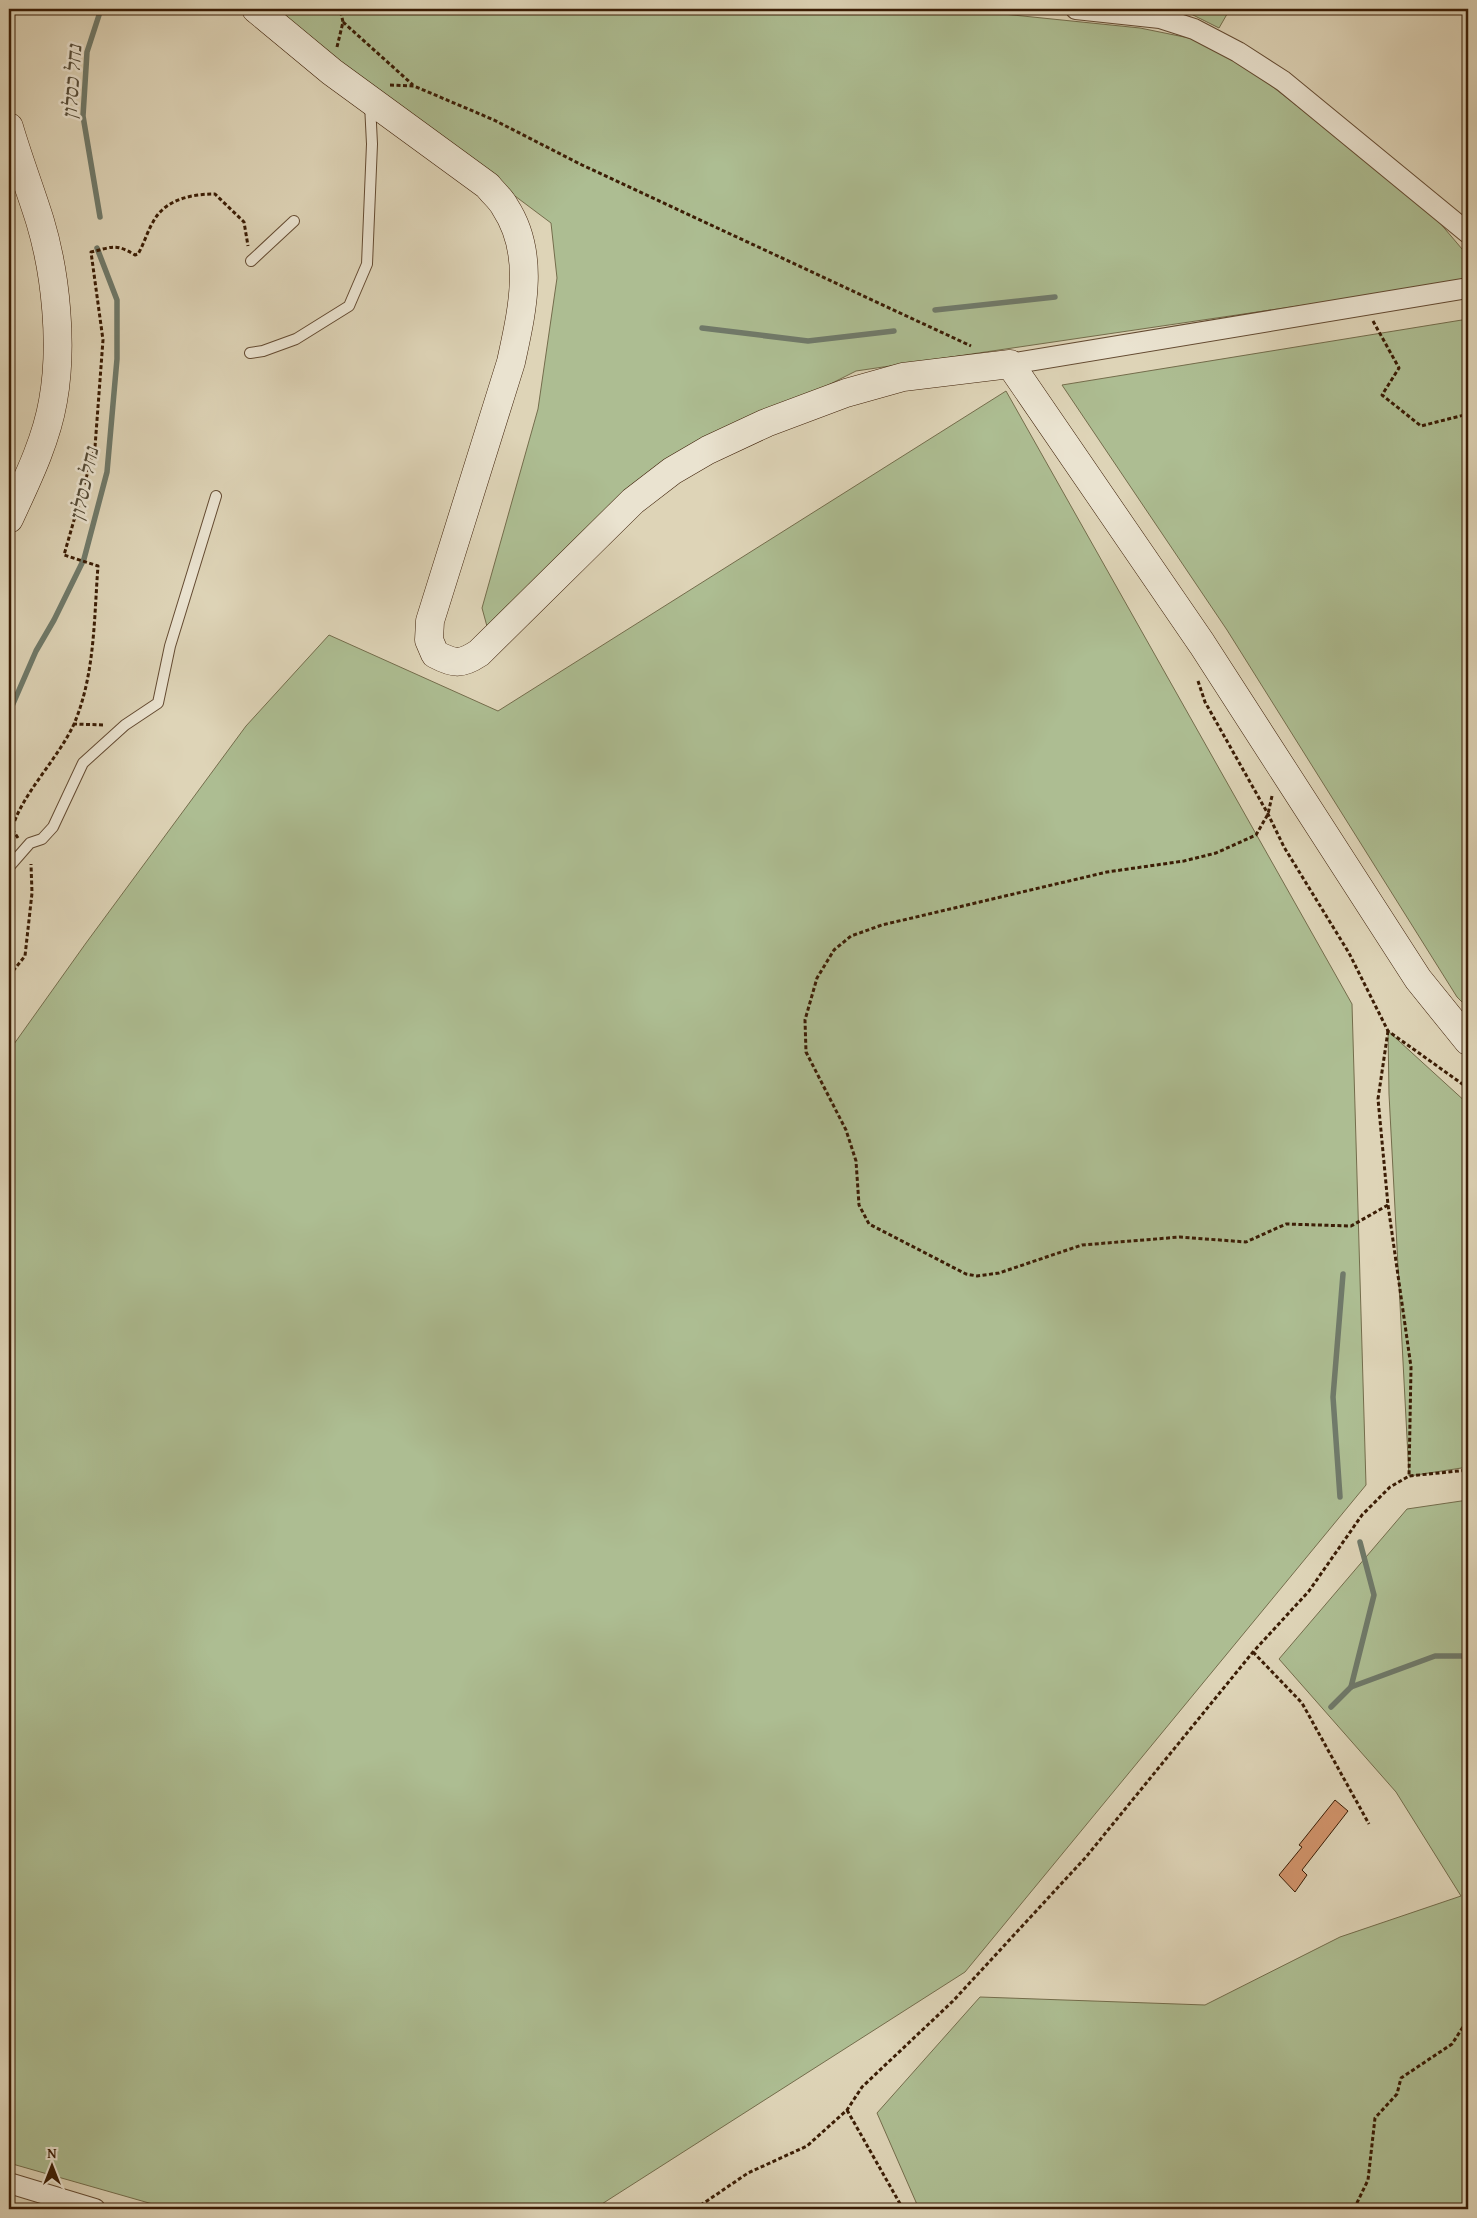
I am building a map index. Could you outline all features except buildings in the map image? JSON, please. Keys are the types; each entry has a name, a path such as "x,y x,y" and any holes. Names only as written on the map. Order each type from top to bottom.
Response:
{"main road":[{"path":"256,9 332,72 378,93 488,186 505,207 516,230 524,263 524,290 511,362 430,621 429,640 435,654 450,662 466,662 479,653 633,501 672,471 708,450 766,423 846,393 903,377 1010,364 1202,644 1418,979 1468,1041"},
{"path":"9,119 12,138 40,223 58,320 58,365 53,402 45,432 26,482 9,519"}],"street":[{"path":"1076,9 1160,18 1194,29 1238,52 1284,82 1468,233"},
{"path":"1010,364 1468,288"},
{"path":"9,2183 94,2209"}],"lane":[{"path":"250,352 264,351 296,339 349,306 367,264 372,144 378,93"},
{"path":"251,261 294,221"},
{"path":"9,867 30,843 42,839 53,827 84,764 126,725 158,703 170,646 216,496"}],"path":[{"path":"332,72 343,22 340,9"},
{"path":"343,22 414,86 494,120 582,165 975,347"},
{"path":"378,93 414,86"},
{"path":"9,976 25,956 32,892 30,843 18,837 12,829 16,815 56,756 74,724 86,690 90,656 98,566 64,554 95,448 102,340 92,252 116,246 125,248 135,255 138,254 153,220 163,209 188,196 215,194 244,222 251,261"},
{"path":"1364,306 1399,368 1382,395 1421,426 1468,414"},
{"path":"1196,676 1205,702 1268,814 1284,847 1349,953 1388,1031 1468,1088"},
{"path":"74,724 126,725"},
{"path":"1279,763 1268,814 1256,835 1216,853 1184,862 1098,874 882,925 851,936 834,950 817,978 805,1020 806,1052 846,1130 856,1162 859,1205 869,1224 966,1274 977,1276 999,1273 1082,1245 1180,1236 1246,1242 1286,1224 1351,1226 1388,1205"},
{"path":"1388,1031 1378,1099 1388,1205 1411,1367 1409,1476"},
{"path":"695,2209 748,2173 807,2146 847,2110 862,2086 953,2001 1086,1857 1253,1652 1309,1591 1362,1514 1390,1487 1409,1476 1468,1470"},
{"path":"1253,1652 1302,1703 1370,1824"},
{"path":"1354,2209 1368,2180 1375,2118 1397,2094 1401,2078 1452,2044 1468,2023"},
{"path":"847,2110 903,2209"}],"green space":[{"path":"274,9 954,9 1140,28 1199,40 1259,76 1428,209 1468,256 1468,281 856,371 664,468 488,630 482,608 538,409 557,278 551,223 308,41"},
{"path":"1181,9 1230,9 1219,28"},
{"path":"1468,319 1468,1008 1457,997 1227,630 1062,385"},
{"path":"1006,391 1352,1004 1366,1485 965,1972 594,2209 170,2209 9,2163 9,1051 246,726 329,635 498,711"},
{"path":"1388,1031 1468,1104 1468,1467 1409,1476 1389,1094"},
{"path":"1468,1500 1468,2209 919,2209 877,2113 980,1997 1205,2005 1340,1937 1461,1896 1396,1792 1279,1659 1407,1509"}],"waterway":[{"name":"נחל כסלון","path":"100,217 83,116 87,52 101,9"},
{"name":"נחל כסלון","path":"9,713 36,651 54,620 84,559 107,472 117,359 117,300 97,248"},
{"path":"935,310 1055,297"},
{"path":"702,328 808,341 894,331"},
{"path":"1340,1497 1333,1397 1343,1274"},
{"path":"1351,1687 1374,1595 1360,1542"},
{"path":"1331,1707 1351,1687 1435,1656 1468,1656"}]}
